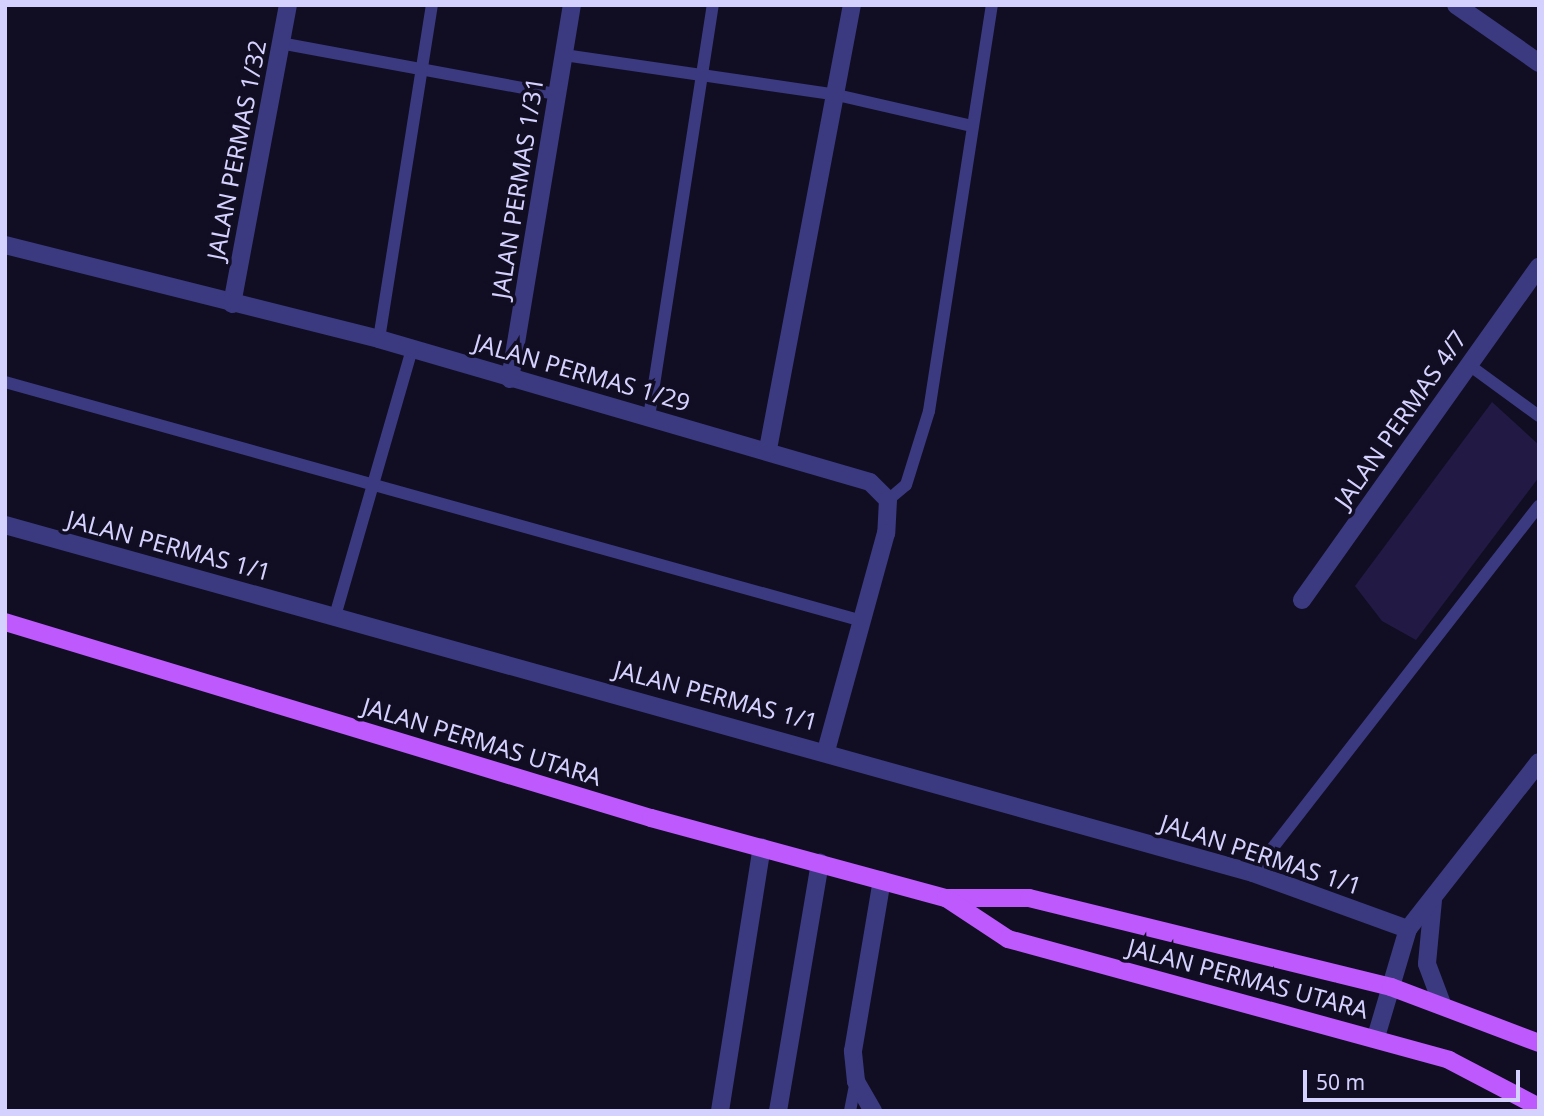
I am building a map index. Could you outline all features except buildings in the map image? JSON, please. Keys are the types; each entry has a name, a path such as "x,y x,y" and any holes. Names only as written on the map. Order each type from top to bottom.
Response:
{"main road":[{"name":"JALAN PERMAS UTARA","path":"5,622 762,847 946,898 1029,898 1391,987 1442,1004 1539,1043"},
{"name":"JALAN PERMAS UTARA","path":"946,898 1008,939 1376,1037 1449,1060 1539,1107"}],"street":[{"name":"JALAN PERMAS 1/32","path":"232,304 288,5"},
{"name":"JALAN PERMAS 1/31","path":"510,379 572,5"},
{"path":"768,449 852,5"},
{"path":"1456,5 1539,63"},
{"name":"JALAN PERMAS 1/29","path":"5,245 379,339 510,379 768,449 870,482 888,500"},
{"name":"JALAN PERMAS 4/7","path":"1302,600 1539,267"},
{"path":"826,751 886,533 888,500"},
{"name":"JALAN PERMAS 1/1","path":"5,525 826,751 1253,873 1408,929"},
{"path":"1376,1037 1408,929 1539,762"},
{"path":"720,1111 762,847"},
{"path":"778,1111 820,863"},
{"path":"873,1111 856,1081 853,1052 883,880"},
{"path":"1433,900 1427,964 1442,1004"}],"lane":[{"path":"379,339 432,5"},
{"path":"649,417 713,5"},
{"path":"888,500 906,485 929,411 992,5"},
{"path":"280,43 556,94"},
{"path":"564,55 837,95 972,126"},
{"path":"335,616 412,349"},
{"path":"1469,365 1539,416"},
{"path":"5,382 862,621"},
{"path":"1253,873 1539,506"},
{"path":"850,1111 856,1081"}]}
